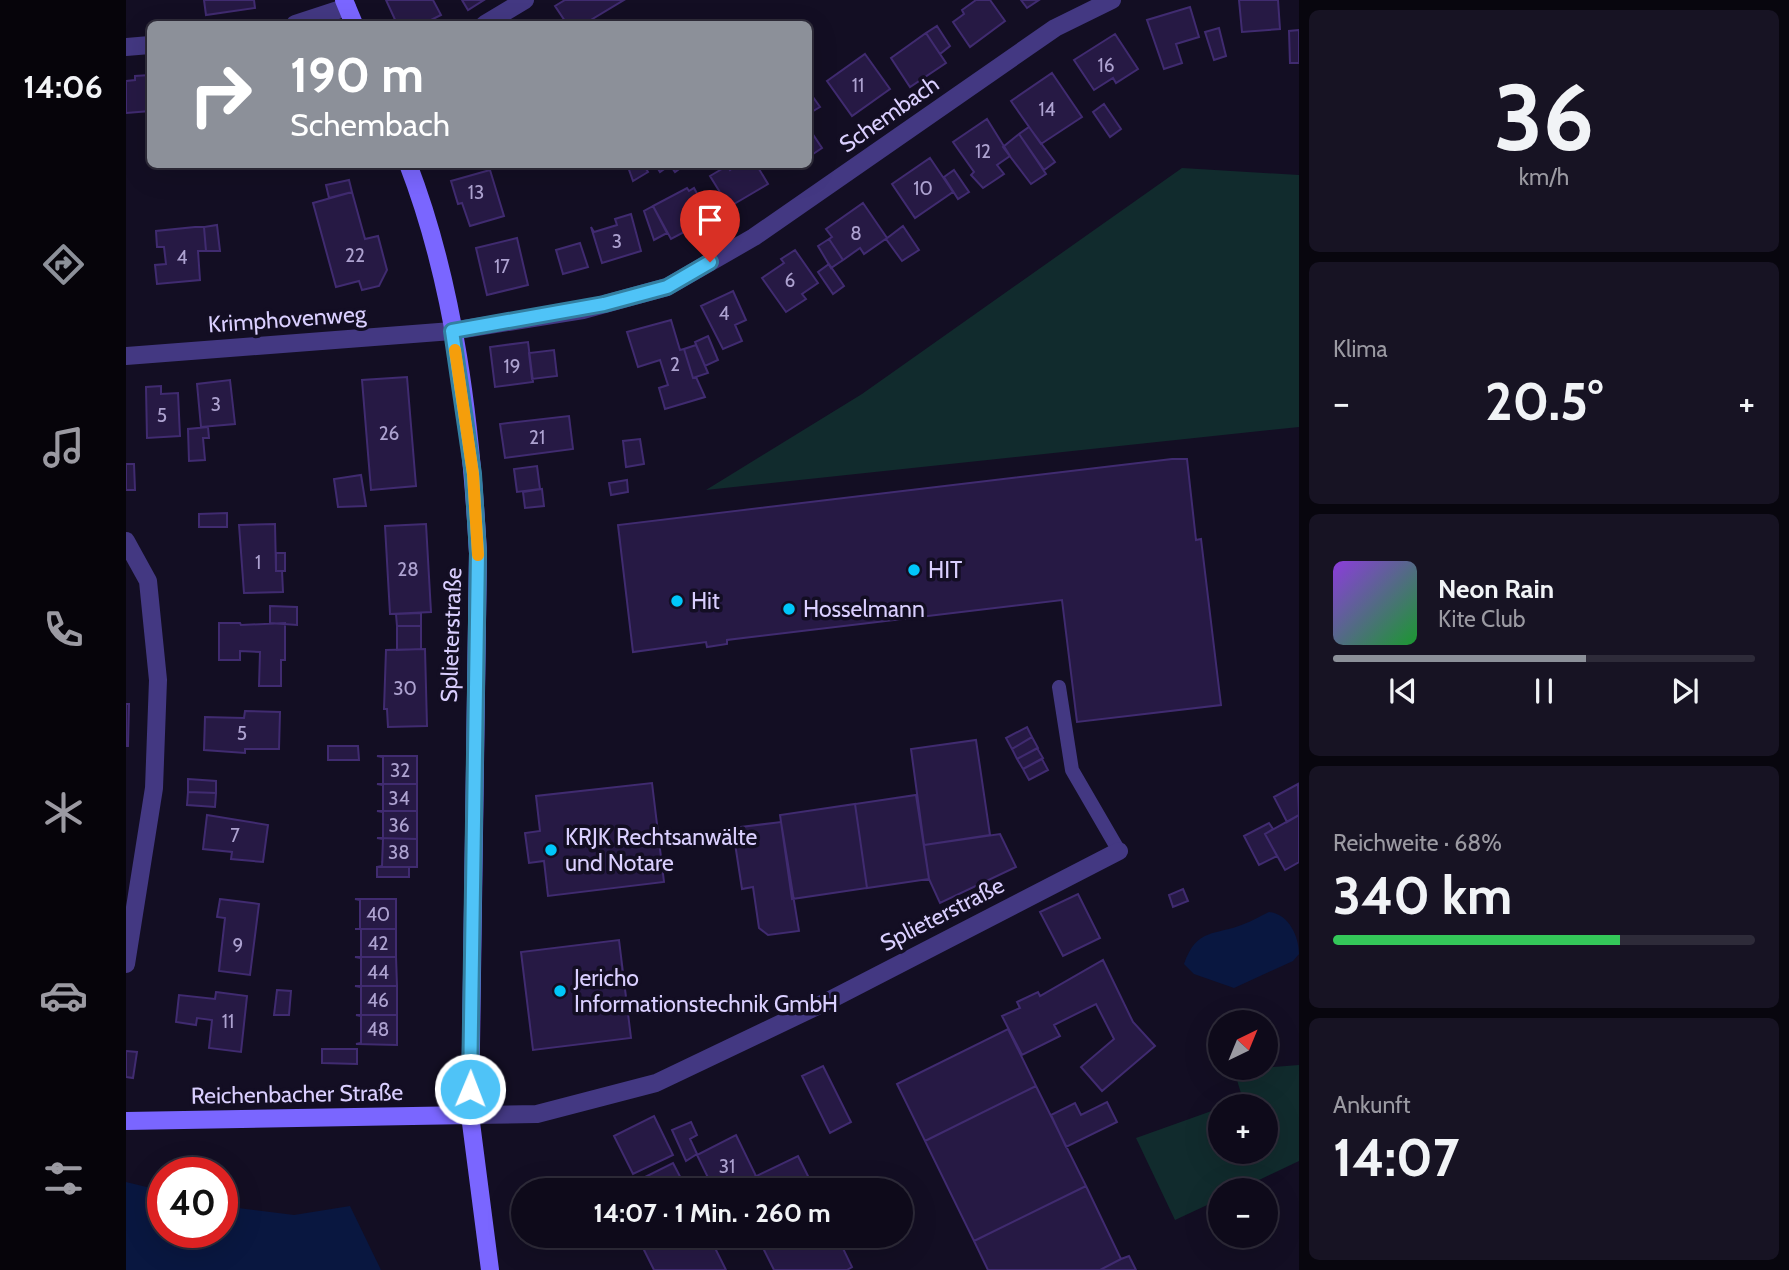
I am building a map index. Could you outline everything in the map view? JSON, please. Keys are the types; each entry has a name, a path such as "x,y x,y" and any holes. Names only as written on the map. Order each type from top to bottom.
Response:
{"street":[{"path":"490,21 525,0"},
{"name":"Schembach","path":"452,331 583,310 667,287 754,237 1055,27 1112,0"},
{"path":"302,21 345,4 353,21"},
{"path":"126,47 147,45"},
{"name":"Splieterstraße","path":"409,168 435,255 452,331 473,474 478,553 470,1115 490,1270"},
{"name":"Krimphovenweg","path":"126,356 452,331"},
{"path":"126,541 148,580 158,680 155,788 127,964"},
{"name":"Splieterstraße","path":"470,1115 537,1114 656,1083 830,1000 1119,851"},
{"name":"Reichenbacher Straße","path":"126,1121 470,1115"}],"lane":[{"path":"1059,687 1072,770 1119,851"}],"green space":[{"path":"1182,168 1299,175 1299,427 706,490 862,394"},
{"path":"1299,1065 1299,1161 1263,1178 1208,1178 1208,1205 1175,1220 1136,1138 1208,1112 1208,1164 1278,1164 1278,1094 1241,1094 1237,1080 1278,1080 1278,1067"}],"water":[{"path":"1269,912 1282,917 1292,927 1299,954 1293,961 1234,988 1194,974 1184,964 1189,952 1201,938 1234,928"},
{"path":"126,1182 147,1187 147,1248 238,1248 238,1208 294,1215 350,1206 381,1270 126,1270"}],"building":[{"path":"204,0 254,0 255,8 206,15"},
{"path":"386,0 433,0 441,15 429,21 396,21"},
{"path":"462,0 484,0 468,10"},
{"path":"565,0 624,0 589,21 565,21 555,6"},
{"path":"976,0 990,0 1005,21 970,47 953,22 964,14 962,10"},
{"path":"1021,0 1039,0 1027,8"},
{"path":"1239,0 1278,0 1280,29 1242,32"},
{"path":"1190,7 1199,37 1176,44 1182,63 1164,69 1147,20"},
{"path":"937,26 950,46 940,54 926,33"},
{"path":"1219,28 1226,56 1214,60 1205,32"},
{"path":"1299,30 1299,63 1290,63 1289,31"},
{"path":"926,33 946,63 910,87 891,58"},
{"path":"1115,34 1138,69 1116,83 1113,78 1094,90 1074,60"},
{"path":"865,54 890,89 852,116 827,81"},
{"path":"1052,73 1082,117 1041,144 1011,101"},
{"path":"147,75 147,111 126,113 126,81 135,80 135,76"},
{"path":"812,96 820,107 812,112"},
{"path":"1104,104 1121,129 1110,137 1093,112"},
{"path":"987,119 1010,156 997,165 1004,174 983,188 971,175 974,172 953,142"},
{"path":"1029,127 1055,162 1044,170 1019,134"},
{"path":"812,133 822,148 812,155"},
{"path":"1019,134 1046,174 1031,184 1003,147"},
{"path":"930,158 953,192 915,218 892,184"},
{"path":"628,168 646,168 648,172 633,181"},
{"path":"724,168 758,168 768,184 729,207 710,176"},
{"path":"490,170 504,216 470,226 462,203 458,204 451,181"},
{"path":"954,170 969,192 958,199 944,177"},
{"path":"349,180 352,192 329,198 326,185"},
{"path":"687,188 689,191 694,188 701,201 696,204 705,221 671,239 653,206"},
{"path":"352,192 365,239 378,236 387,270 379,286 362,290 359,281 336,287 313,203"},
{"path":"863,203 887,238 864,254 860,248 843,260 829,239 832,237 826,229"},
{"path":"653,206 667,233 654,240 644,211"},
{"path":"631,214 641,251 602,263 591,227 594,232 617,225 615,219"},
{"path":"217,225 220,251 206,251 204,227"},
{"path":"903,226 919,250 902,261 886,239"},
{"path":"204,227 206,251 198,251 200,280 157,284 155,265 166,264 164,247 157,247 156,231"},
{"path":"517,238 528,285 487,295 476,248"},
{"path":"829,239 843,260 831,268 818,246"},
{"path":"580,243 588,267 563,274 556,250"},
{"path":"795,250 818,283 802,294 806,299 786,312 762,278 784,263 781,259"},
{"path":"829,264 844,286 833,294 818,272"},
{"path":"733,291 746,320 735,325 742,341 723,349 701,306"},
{"path":"671,320 680,350 684,349 693,378 696,377 705,397 665,409 659,388 668,385 660,360 638,367 627,332"},
{"path":"708,336 718,360 705,366 695,342"},
{"path":"528,342 533,382 495,387 490,347"},
{"path":"696,345 708,373 693,378 684,349"},
{"path":"554,350 557,376 532,379 529,353"},
{"path":"407,377 416,486 371,490 362,380"},
{"path":"230,380 235,424 201,427 197,384"},
{"path":"161,386 161,394 178,393 180,436 147,438 146,387"},
{"path":"569,416 573,449 505,458 500,424"},
{"path":"208,427 209,438 203,438 205,460 189,461 188,429"},
{"path":"640,439 644,464 626,467 623,441"},
{"name":"HIT","path":"1187,459 1196,540 1201,539 1221,705 1077,722 1062,600 727,640 727,644 707,647 706,642 633,652 618,525"},
{"path":"126,464 134,464 135,490 126,490"},
{"path":"537,466 540,489 517,492 514,469"},
{"path":"361,475 366,506 338,507 334,479"},
{"path":"627,480 628,492 611,495 609,483"},
{"path":"542,489 544,506 525,508 523,492"},
{"path":"227,513 227,527 199,527 199,514"},
{"path":"275,524 276,571 282,571 283,592 244,593 239,525"},
{"path":"426,524 431,612 390,614 385,526"},
{"path":"276,553 285,553 285,571 276,571"},
{"path":"270,606 297,607 297,625 270,623"},
{"path":"421,613 421,626 397,626 396,614"},
{"path":"219,623 285,623 285,660 281,660 281,686 259,686 260,652 240,651 240,660 219,660"},
{"path":"397,626 421,626 421,649 397,650"},
{"path":"425,649 427,726 388,727 387,709 384,709 386,650"},
{"path":"126,704 129,704 128,746 126,746"},
{"path":"245,711 280,712 279,749 245,749 245,753 204,750 205,717 244,718"},
{"path":"1027,727 1032,737 1012,749 1006,738"},
{"path":"1032,737 1038,748 1017,759 1012,749"},
{"path":"976,740 990,835 924,845 911,749"},
{"path":"328,746 358,746 359,760 328,760"},
{"path":"1037,748 1043,758 1023,769 1017,759"},
{"path":"377,756 417,756 417,784 383,784 383,757"},
{"path":"1042,759 1048,770 1029,780 1023,769"},
{"path":"188,779 216,781 216,793 188,792"},
{"path":"652,783 664,882 548,896 544,861 529,863 525,833 540,831 536,796"},
{"path":"377,784 417,784 417,811 383,811 383,785"},
{"path":"1298,784 1299,815 1287,822 1274,797"},
{"path":"188,792 216,793 215,807 187,805"},
{"path":"916,795 929,879 867,888 855,804"},
{"path":"855,804 867,888 792,899 780,815"},
{"path":"377,811 417,811 417,839 377,838 383,838 383,812"},
{"path":"207,815 268,825 263,862 231,859 232,852 203,849"},
{"path":"1299,815 1299,862 1285,870 1265,834"},
{"path":"781,822 799,931 768,935 759,928 753,887 742,889 734,837 741,827"},
{"path":"1269,823 1273,829 1265,834 1277,856 1259,865 1244,836"},
{"path":"1000,834 1016,867 940,903 929,879 924,845"},
{"path":"377,838 417,839 417,867 377,867 382,866 383,839"},
{"path":"377,867 409,867 409,877 377,877"},
{"path":"1183,889 1188,901 1173,907 1169,895"},
{"path":"1078,894 1100,938 1063,956 1040,912"},
{"path":"220,899 259,904 250,975 219,971 225,918 217,917"},
{"path":"355,899 396,899 396,929 360,929 360,900"},
{"path":"361,929 396,929 396,957 361,957"},
{"path":"619,940 631,1038 533,1050 521,952"},
{"path":"355,957 396,957 397,986 361,986 361,958"},
{"path":"1103,960 1133,1022 1155,1046 1102,1091 1081,1067 1114,1039 1096,1004 1054,1025 1060,1036 1022,1055 1002,1016 1020,1008 1017,1002 1038,992 1040,996"},
{"path":"355,986 397,986 397,1015 361,1015 361,987"},
{"path":"277,990 291,991 289,1015 274,1015"},
{"path":"216,992 247,996 241,1052 209,1048 212,1020 197,1018 196,1025 176,1022 179,995 215,999"},
{"path":"356,1015 397,1015 397,1045 356,1044 361,1043 361,1016"},
{"path":"1008,1029 1036,1086 925,1141 897,1084"},
{"path":"322,1049 357,1049 357,1064 322,1063"},
{"path":"126,1051 137,1052 133,1078 126,1077"},
{"path":"823,1066 851,1122 830,1133 802,1076"},
{"path":"1036,1086 1086,1186 974,1241 925,1141"},
{"path":"1107,1102 1117,1122 1066,1147 1051,1115 1075,1103 1081,1115"},
{"path":"654,1116 673,1155 633,1174 614,1136"},
{"path":"691,1122 697,1135 690,1139 697,1154 686,1161 672,1130"},
{"path":"736,1135 756,1176 708,1178 697,1155"},
{"path":"798,1156 809,1178 753,1178"},
{"path":"673,1163 681,1178 643,1178"},
{"path":"1086,1186 1121,1259 1100,1270 988,1270 974,1241"},
{"path":"643,1248 715,1248 726,1270 654,1270"},
{"path":"763,1248 843,1248 852,1267 847,1270 774,1270"},
{"path":"1129,1256 1136,1270 1100,1270 1121,1259"}],"slow traffic":[{"path":"455,350 473,474 478,555"}],"place":[{"name":"HIT","path":"914,570"},
{"name":"Hit","path":"677,601"},
{"name":"Hosselmann","path":"789,609"},
{"name":"KRJK Rechtsanwälte und Notare","path":"551,850"},
{"name":"Jericho Informationstechnik GmbH","path":"560,991"}],"route":[{"path":"470,1089 473,745 478,553 473,474 452,331 583,310 667,287 710,262"}]}
